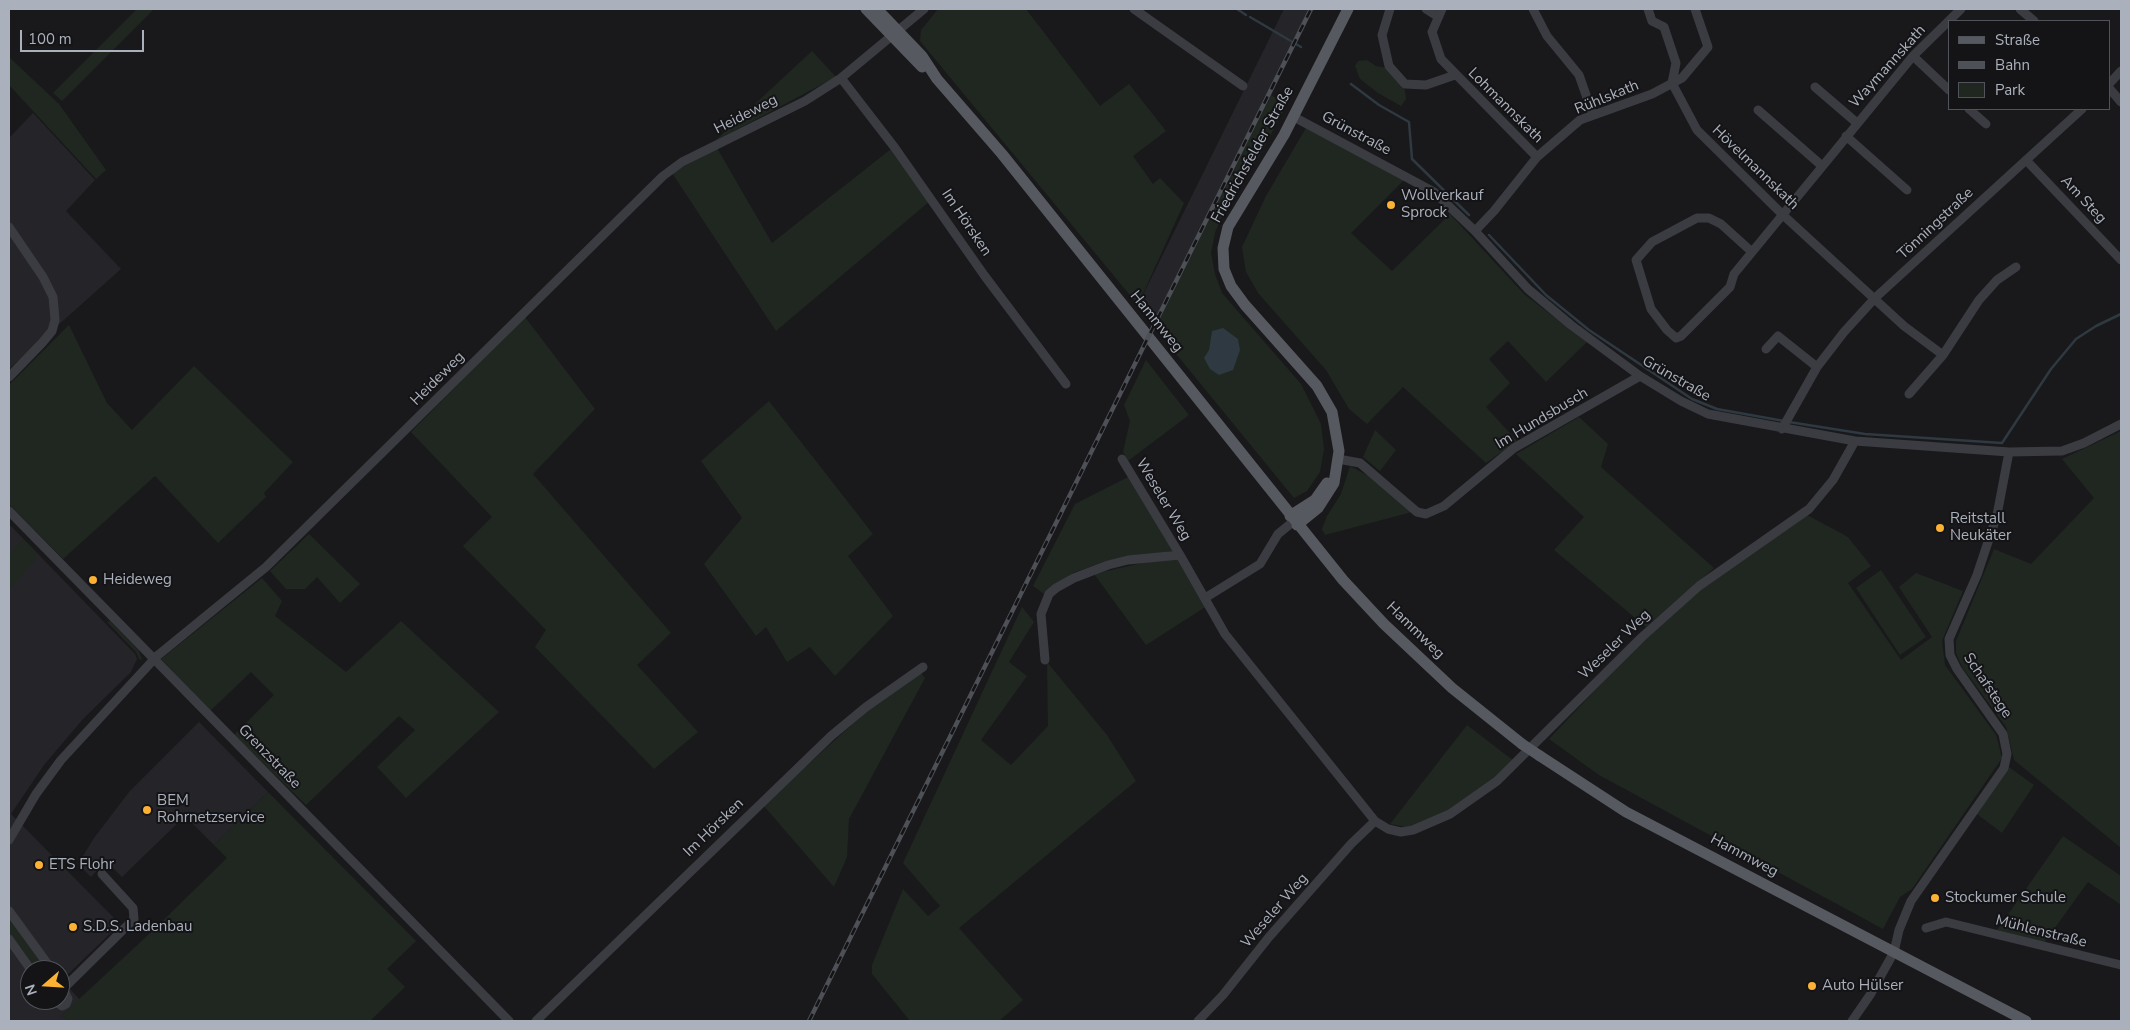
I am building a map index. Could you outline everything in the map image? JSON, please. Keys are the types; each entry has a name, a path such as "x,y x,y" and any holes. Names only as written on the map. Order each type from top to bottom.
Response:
{"main road":[{"name":"Hammweg","path":"866,9 922,56 938,79 1039,200 1343,580 1384,624 1452,688 1522,744 1626,812 2026,1021"},
{"name":"Hammweg","path":"877,9 896,34"},
{"name":"Friedrichsfelder Straße","path":"1338,463 1338,437 1332,412 1317,386 1238,297 1227,278 1222,258 1228,227 1294,116 1348,9"},
{"path":"1294,521 1315,500 1338,463"}],"street":[{"name":"Heideweg","path":"9,840 23,814 61,760 154,659 266,567 663,176 682,162 805,101 841,78 924,9"},
{"path":"1134,9 1243,86"},
{"name":"Lohmannskath","path":"1390,9 1388,10 1382,35 1389,66 1405,84 1426,85 1455,74"},
{"name":"Lohmannskath","path":"1426,9 1440,12 1432,32 1441,59 1500,117 1536,157"},
{"path":"1533,9 1547,36 1579,75 1594,115"},
{"path":"1648,9 1652,21 1664,27 1676,62 1672,83"},
{"name":"Rühlskath","path":"1475,231 1494,211 1536,157 1580,120 1652,94 1682,78 1708,47 1695,9"},
{"name":"Waymannskath","path":"1950,20 1961,9"},
{"path":"2020,9 2033,20"},
{"name":"Waymannskath","path":"1752,252 1720,224 1709,218 1697,218 1652,242 1636,260 1651,309 1667,330 1676,338 1681,336 1730,287 1734,274 1783,215 1821,165 1912,56 1948,21"},
{"path":"1912,56 1948,89"},
{"path":"2110,83 2121,71"},
{"name":"Im Hörsken","path":"841,78 901,155 984,275 1066,384"},
{"name":"Hövelmannskath","path":"1672,83 1697,130 1783,215 1904,326 1944,354"},
{"name":"Waymannskath","path":"1816,87 1857,123"},
{"path":"2110,89 2121,102"},
{"path":"1758,110 1821,165"},
{"path":"1970,110 1986,124"},
{"name":"Tönningstraße","path":"1782,429 1817,368 1844,332 1875,298 2081,110"},
{"name":"Grünstraße","path":"1294,116 1434,192 1475,231 1528,289 1571,325 1640,376 1681,401 1708,414 1855,441 2009,452 2062,451 2084,443 2121,424"},
{"path":"1846,136 1907,190"},
{"name":"Am Steg","path":"2026,160 2120,260"},
{"path":"9,227 46,283 53,297 55,320 52,331 9,376"},
{"path":"1909,394 1944,354 1979,300 1997,280 2016,268"},
{"path":"1766,349 1778,336 1817,368"},
{"name":"Im Hundsbusch","path":"1338,463 1360,464 1417,512 1426,514 1444,506 1514,448 1640,376"},
{"name":"Weseler Weg","path":"1122,459 1225,634 1375,821 1388,829 1401,832 1413,830 1450,814 1497,781 1642,637 1699,586 1809,509 1833,480 1855,441"},
{"name":"Schafstege","path":"1852,1021 1870,995 1886,948 1899,930 1912,901 2004,768 2007,754 2003,734 1957,669 1950,655 1949,639 1977,575 1997,516 2009,452"},
{"name":"Grenzstraße","path":"9,511 509,1021"},
{"path":"1205,598 1260,564 1278,534 1294,521"},
{"name":"Weseler Weg","path":"1045,660 1041,614 1049,594 1056,588 1074,578 1108,565 1128,560 1180,555"},
{"name":"Im Hörsken","path":"536,1021 829,738 866,707 923,667"},
{"name":"Weseler Weg","path":"1198,1021 1223,995 1281,923 1351,844 1375,821"},
{"path":"70,978 134,919 133,908 102,874"},
{"path":"9,911 45,960"},
{"name":"Mühlenstraße","path":"1926,928 1946,922 2121,965"},
{"path":"9,939 24,960"}],"shaded area":[{"path":"1284,9 1314,9 1155,328 1138,305"},
{"path":"33,113 95,180 66,211 121,269 9,369 9,138"},
{"path":"1223,328 1238,339 1240,350 1233,370 1219,375 1210,369 1204,358 1209,350 1212,331"},
{"path":"9,524 135,654 137,659 131,672 83,719 44,765 11,814 120,924 70,972 70,960 20,960 20,1010 68,1010 61,1016 71,1021 9,1021"},
{"path":"199,722 268,792 214,845 185,816 122,877 106,861 91,877 78,864 94,838 129,792"},
{"path":"70,989 80,1000 70,1008"}],"green space":[{"path":"137,9 154,9 62,101 53,93"},
{"path":"938,9 1026,9 1100,106 1129,84 1166,131 1133,156 1153,184 1160,178 1184,203 1138,305 920,41 921,30"},
{"path":"812,51 836,77 715,141"},
{"path":"9,57 59,104 106,170 96,179 9,85"},
{"path":"1367,60 1376,66 1387,68 1404,85 1406,99 1401,106 1378,93 1360,79 1355,66 1358,61"},
{"path":"1271,95 1287,104 1261,153 1222,215 1215,233 1211,253 1215,274 1222,293 1301,384 1321,424 1324,449 1320,472 1307,491 1294,498 1168,344 1173,340 1167,333 1162,336 1155,328"},
{"path":"1306,128 1404,180 1351,233 1392,271 1450,214 1524,294 1587,342 1546,382 1508,341 1489,359 1510,383 1486,407 1517,441 1486,463 1403,387 1367,424 1349,409 1326,370 1258,293 1246,272 1242,247 1266,196"},
{"path":"717,148 772,243 891,149 930,201 776,331 672,173"},
{"path":"525,317 595,409 533,474 671,633 637,665 698,732 654,769 535,647 546,630 463,546 492,517 411,432"},
{"path":"69,325 107,403 132,430 194,366 293,462 264,493 266,497 218,543 155,476 63,559 9,504 9,385"},
{"path":"1146,360 1189,415 1128,461 1123,452 1130,421 1124,405"},
{"path":"769,401 873,534 848,556 893,616 835,676 810,647 787,662 766,627 756,636 704,564 742,518 701,461"},
{"path":"1579,417 1608,444 1601,467 1714,568 1646,627 1554,550 1584,517 1516,454"},
{"path":"1375,430 1396,450 1380,471 1363,457"},
{"path":"2121,431 2121,848 2014,760 2006,727 1962,667 1956,653 1956,641 1994,549 2031,564 2094,498 2062,459"},
{"path":"1350,466 1374,479 1412,512 1325,535 1322,529 1327,516 1341,494"},
{"path":"1128,477 1173,551 1106,561 1073,573 1044,594 1033,586 1075,504"},
{"path":"1807,515 1848,537 1871,566 1848,583 1901,660 1932,637 1899,587 1916,573 1963,591 1942,641 1945,665 1996,735 2002,758 1912,889 1900,897 1883,929 1599,775 1549,739 1642,641 1701,589"},
{"path":"309,534 360,584 340,603 317,577 305,589 286,589 270,571"},
{"path":"23,539 37,553 35,556 37,558 9,590 9,554"},
{"path":"1178,559 1207,606 1146,645 1094,574 1151,561"},
{"path":"1881,570 1926,637 1900,655 1856,588"},
{"path":"262,578 282,601 275,616 346,672 401,621 499,712 406,798 377,767 415,730 399,716 306,805 234,735 274,695 251,672 210,711 161,659"},
{"path":"1022,607 1034,622 1009,662 1027,676 981,740 1011,765 1048,726 1047,662 1107,735 1136,781 959,928 1023,1000 999,1021 910,1021 872,974 872,965 903,889 928,916 940,906 903,863"},
{"path":"110,621 139,651 142,660 139,659 136,652 107,622"},
{"path":"921,673 925,678 849,819 847,857 834,887 763,805 866,712"},
{"path":"1467,725 1514,761 1496,778 1449,811 1412,828 1390,824"},
{"path":"2009,767 2034,785 2002,833 1977,814"},
{"path":"268,792 416,941 387,969 405,987 370,1021 71,1021 61,1016 70,1010 70,1008 227,858 214,845"},
{"path":"2063,836 2121,876 2121,905 2088,882 2044,943 1997,930"},
{"path":"9,916 42,960 27,960 9,936"}],"waterway":[{"path":"1237,9 1246,15"},
{"path":"1250,17 1301,47"},
{"path":"1351,84 1379,105 1409,122 1412,159 1469,215"},
{"path":"1489,235 1546,295 1589,330 1692,399 1717,409 1784,421"},
{"path":"1789,422 1865,434 2002,443 2051,369 2076,339 2096,326 2121,314"}],"railway":[{"path":"809,1021 1311,9"}],"place":[{"name":"Wollverkauf Sprock","path":"1391,205"},
{"name":"Reitstall Neukäter","path":"1940,528"},
{"name":"Heideweg","path":"93,580"},
{"name":"BEM Rohrnetzservice","path":"147,810"},
{"name":"ETS Flohr","path":"39,865"},
{"name":"Stockumer Schule","path":"1935,898"},
{"name":"S.D.S. Ladenbau","path":"73,927"},
{"name":"Auto Hülser","path":"1812,986"}]}
